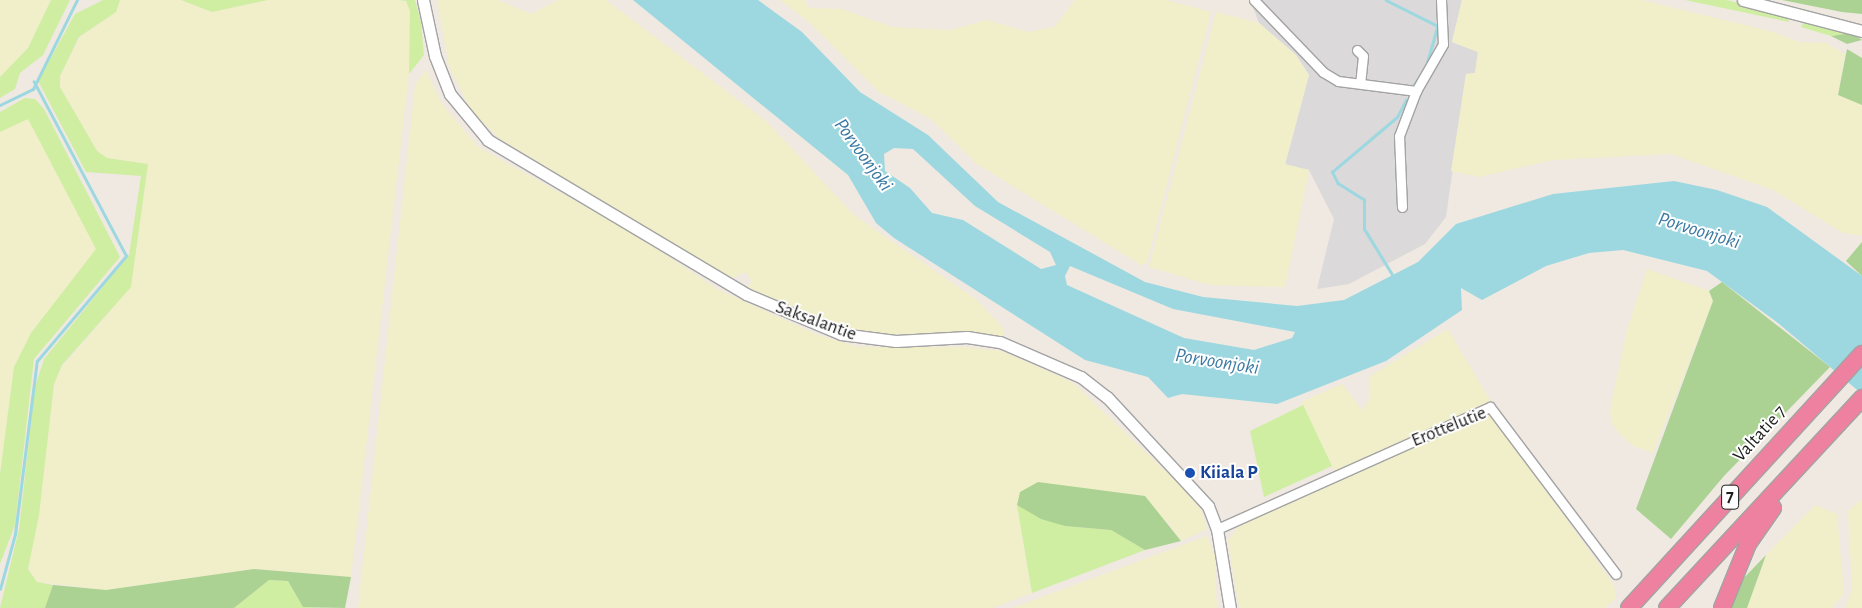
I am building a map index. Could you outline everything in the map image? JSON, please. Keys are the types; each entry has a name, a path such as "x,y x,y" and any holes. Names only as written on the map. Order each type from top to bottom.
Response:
{"highway":[{"name":"Valtatie 7","path":"1629,608 1831,385 1862,354"},
{"name":"7","path":"1667,608 1858,402"},
{"path":"1722,608 1761,523 1840,421"}],"street":[{"name":"Saksalantie","path":"423,0 435,56 450,94 488,140 746,294 841,334 896,341 967,337 1000,342 1055,362 1114,404 1196,489 1218,528 1230,608"},
{"path":"1254,0 1323,72 1338,81 1416,91"},
{"path":"1402,208 1399,136 1416,91 1443,44 1440,0"},
{"path":"1743,0 1862,31"},
{"path":"1357,50 1363,56 1360,84"},
{"name":"Erottelutie","path":"1218,528 1490,407 1616,574"}],"shaded area":[{"path":"1250,0 1462,0 1452,42 1478,52 1475,73 1466,74 1446,217 1425,244 1349,284 1317,289 1334,219 1309,170 1285,165 1309,75 1296,55 1259,23"}],"green space":[{"path":"0,0 51,0 28,48 0,77"},
{"path":"51,0 70,0 43,55 20,73 15,89 0,98 0,77 28,48"},
{"path":"103,0 120,0 116,12 79,37 60,76 60,87 97,151 107,158 148,164 131,287 62,365 54,384 39,515 28,569 37,582 53,585 46,608 0,608 19,529 35,387 44,359 129,255 141,176 86,172 38,81 75,14"},
{"path":"120,0 181,0 212,12 268,0 406,1 410,11 411,57 351,577 254,569 106,590 37,582 28,569 56,374 131,287 148,164 107,158 97,151 60,87 60,76 80,37 116,12"},
{"path":"181,0 268,0 212,12"},
{"path":"399,0 415,0 421,22 424,55 409,74 410,11 406,1"},
{"path":"437,0 498,0 531,14 558,0 606,0 766,121 854,215 977,300 1003,328 1003,337 970,332 877,335 851,330 746,288 752,282 745,272 730,280 499,138 471,111 449,66"},
{"path":"780,0 804,0 809,8 841,9 893,27 950,30 987,20 1028,32 1054,27 1075,0 1166,0 1211,12 1147,263 1141,265 977,164 931,119 879,92 808,21"},
{"path":"1462,0 1641,0 1770,31 1799,42 1826,43 1845,54 1838,95 1862,105 1862,236 1843,233 1773,190 1671,154 1553,160 1479,177 1451,171 1466,74 1475,73 1478,52 1452,42"},
{"path":"1685,0 1727,0 1787,16 1789,22"},
{"path":"1782,0 1862,0 1862,14 1842,12"},
{"path":"1216,12 1259,23 1296,55 1309,75 1285,164 1309,170 1285,287 1210,285 1149,267"},
{"path":"1805,21 1852,33 1831,36 1801,27"},
{"path":"1852,33 1862,40 1847,44 1831,36"},
{"path":"1847,49 1862,58 1862,105 1838,95"},
{"path":"426,70 442,104 478,147 633,233 717,289 818,335 858,347 965,347 1002,351 1072,382 1182,487 1201,510 1207,529 1181,541 1167,521 1017,505 1032,593 992,608 358,608 415,85"},
{"path":"25,98 35,99 44,109 120,257 34,359 15,525 0,564 0,474 14,367 31,333 96,249 28,119 0,132 0,112"},
{"path":"28,118 96,249 31,333 14,367 0,474 0,132"},
{"path":"1862,242 1862,276 1846,261"},
{"path":"1647,269 1709,291 1713,301 1653,453 1633,446 1621,435 1611,423 1610,409 1627,330"},
{"path":"1722,282 1830,367 1724,476 1671,539 1636,509 1713,301 1709,291"},
{"path":"1448,329 1491,402 1335,472 1301,402 1342,384 1362,410 1369,400 1370,376"},
{"path":"1303,405 1332,466 1264,497 1250,431"},
{"path":"1484,413 1492,416 1614,585 1616,598 1605,608 1239,608 1228,540 1242,523"},
{"path":"1038,482 1145,496 1181,541 1145,550 1111,530 1065,526 1041,519 1017,505 1020,492"},
{"path":"1862,499 1862,608 1845,608 1852,590 1848,511"},
{"path":"1017,505 1065,526 1111,530 1145,550 1032,593"},
{"path":"1815,505 1837,514 1844,594 1832,608 1747,608 1766,555"},
{"path":"1207,536 1215,556 1217,608 1012,608"},
{"path":"1766,555 1747,608 1731,608 1739,583"},
{"path":"254,569 351,577 345,608 303,607 288,581 269,580 234,608 45,608 53,585 106,590"},
{"path":"269,580 288,581 303,607 339,608 234,608"}],"water":[{"name":"Porvoonjoki","path":"633,0 758,0 802,32 860,92 928,135 998,202 1145,282 1203,297 1297,306 1344,300 1418,262 1456,224 1553,194 1674,181 1717,190 1767,207 1862,276 1862,394 1778,323 1707,271 1623,250 1589,253 1546,266 1482,300 1461,288 1462,310 1386,361 1277,404 1182,394 1168,398 1148,377 1085,360 894,238 876,223 848,175","holes":["894,148 913,149 975,206 1050,252 1056,265 1041,269 963,220 932,213 910,188 885,171 884,154","1070,266 1173,309 1295,332 1292,338 1254,350 1184,338 1067,285 1065,276"]}],"waterway":[{"path":"0,105 33,89 77,0"},
{"path":"1386,0 1438,26 1428,62"},
{"path":"1412,87 1422,74"},
{"path":"0,589 15,534 37,361 126,256 34,82"},
{"path":"1394,278 1364,229 1364,200 1338,184 1332,172 1397,117 1406,100"}],"place":[{"name":"Kiiala P","path":"1190,473"}]}
